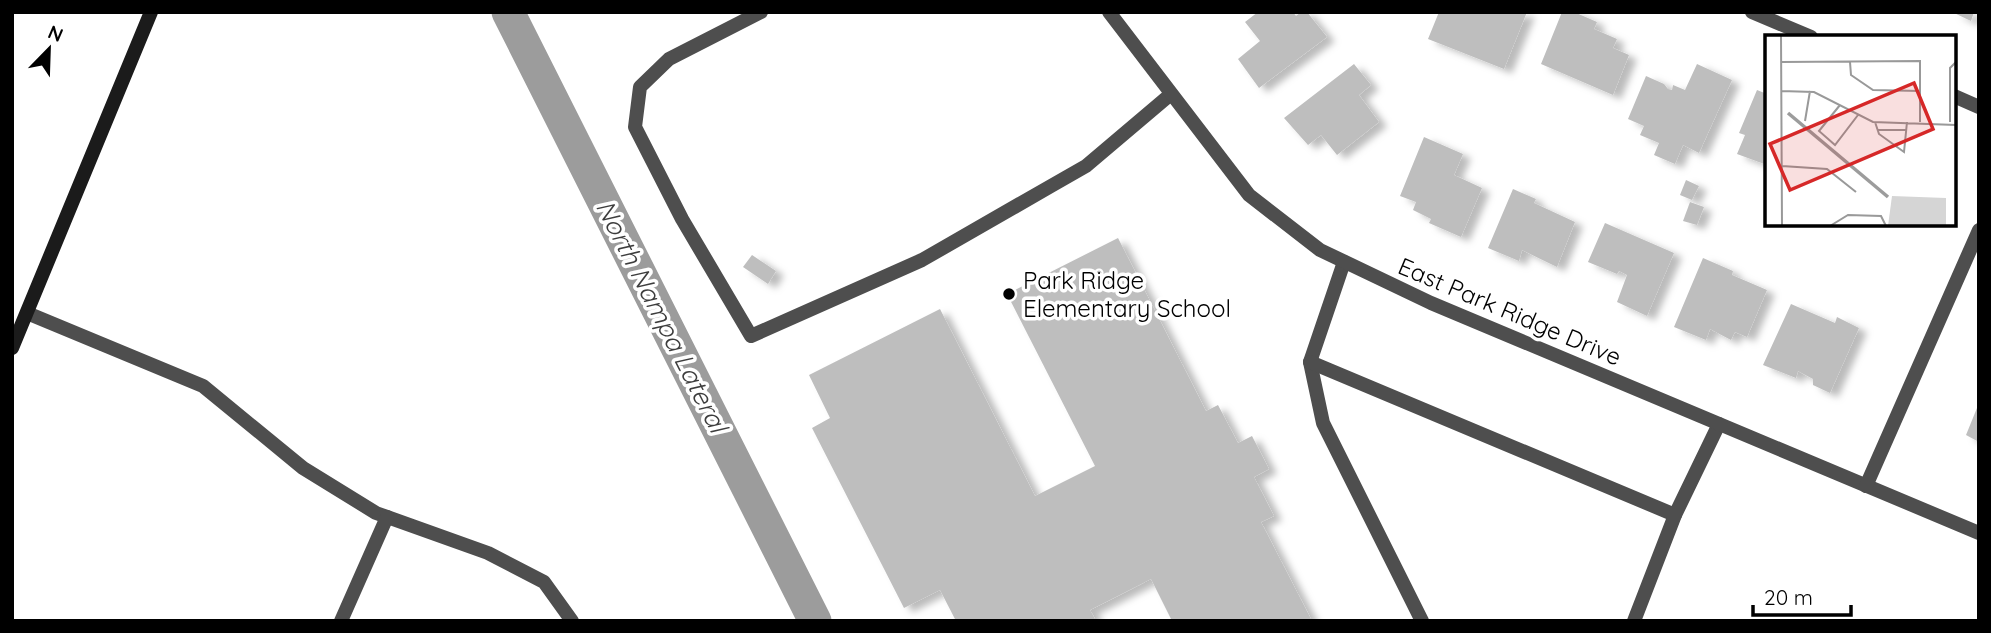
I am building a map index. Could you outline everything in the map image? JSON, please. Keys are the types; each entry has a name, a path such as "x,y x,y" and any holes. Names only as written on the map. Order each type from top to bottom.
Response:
{"main road":[{"path":"12,348 151,12"}],"street":[{"path":"761,12 669,59 640,87 635,127 682,219 751,336 922,260 1086,166 1171,94"},
{"name":"East Park Ridge Drive","path":"1110,12 1249,195 1321,250 1431,303 1979,533"},
{"path":"1752,12 1806,35"},
{"path":"1956,97 1979,107"},
{"path":"1867,486 1979,230"},
{"path":"1344,262 1310,362 1323,423 1422,621"},
{"path":"27,313 203,386 303,468 376,513 488,553 544,583 572,621"},
{"path":"1310,362 1675,515"},
{"path":"1634,621 1675,515 1719,424"},
{"path":"341,621 387,517"}],"building":[{"path":"1258,12 1293,12 1296,16 1307,12 1327,37 1259,88 1238,59 1260,41 1245,22"},
{"path":"1439,12 1527,12 1504,69 1428,39"},
{"path":"1562,12 1574,12 1597,22 1594,29 1617,39 1613,48 1629,55 1613,95 1541,64"},
{"path":"1952,12 1974,12 1971,21"},
{"path":"1354,64 1371,85 1359,95 1379,122 1337,155 1321,135 1308,145 1284,118"},
{"path":"1697,64 1732,80 1699,153 1683,145 1675,164 1654,155 1659,143 1640,135 1644,126 1628,119 1646,76 1664,84 1668,89 1672,90 1673,85 1685,90"},
{"path":"1757,90 1765,93 1765,164 1737,154 1745,135 1739,133"},
{"path":"1424,137 1463,154 1454,175 1482,188 1461,237 1429,223 1431,219 1413,210 1416,202 1400,196"},
{"path":"1686,180 1699,186 1692,200 1680,195"},
{"path":"1513,189 1536,199 1534,203 1575,222 1557,267 1522,250 1519,261 1488,248"},
{"path":"1690,202 1704,207 1697,225 1683,221"},
{"path":"1605,223 1674,253 1647,316 1617,302 1627,275 1619,271 1617,274 1588,262"},
{"path":"1118,238 1206,411 1218,405 1238,443 1252,436 1269,469 1254,477 1274,516 1261,522 1312,621 1172,621 1151,579 1090,610 1096,621 956,621 940,590 904,608 812,428 830,418 809,375 940,309 1035,496 1095,466 1007,294"},
{"path":"752,255 776,271 768,284 743,267"},
{"path":"1703,258 1733,271 1732,275 1767,290 1747,337 1735,332 1731,340 1710,329 1706,340 1674,327"},
{"path":"1791,304 1835,323 1837,317 1859,328 1830,393 1813,385 1813,379 1798,371 1796,378 1763,365"},
{"path":"1979,403 1979,442 1966,435"}],"waterway":[{"name":"North Nampa Lateral","path":"508,12 815,621"}],"place":[{"name":"Park Ridge Elementary School","path":"1009,294"}]}
